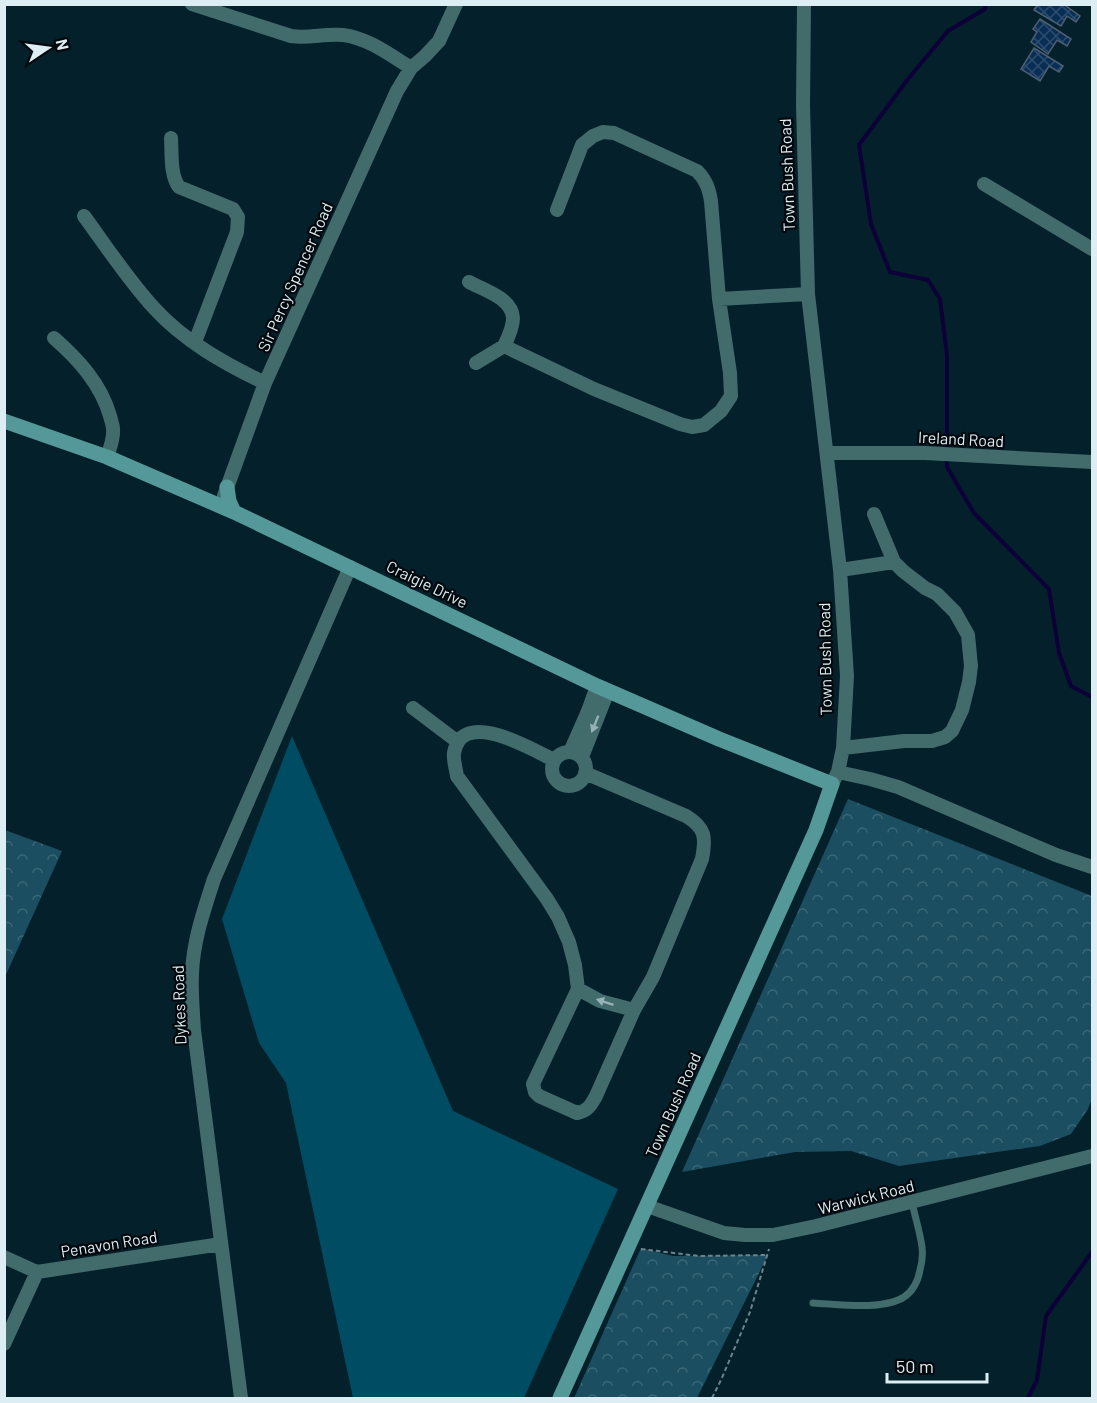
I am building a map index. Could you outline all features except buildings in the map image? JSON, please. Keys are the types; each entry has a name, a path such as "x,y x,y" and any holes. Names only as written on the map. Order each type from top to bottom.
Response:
{"street":[{"path":"192,4 291,36 342,35 355,38 370,43 411,68"},
{"name":"Sir Percy Spencer Road","path":"219,506 265,383 397,91 411,68 439,41 456,4"},
{"name":"Town Bush Road","path":"560,1398 816,830 843,748 846,676 840,570 808,294 803,105 804,4"},
{"path":"504,346 594,389 692,427 704,425 721,411 730,396 729,373 718,299 711,201 703,177 697,171 614,133 603,132 593,136 582,145 557,210"},
{"path":"171,138 174,176 179,187 233,209 238,217 237,232 195,342"},
{"path":"984,184 1092,249"},
{"path":"84,216 154,307 169,322 214,355 265,383"},
{"path":"470,282 503,300 510,307 513,318 504,346 476,363"},
{"path":"718,299 808,294"},
{"path":"54,338 93,379 103,398 113,429 107,457"},
{"name":"Craigie Drive","path":"4,421 107,457 234,512 602,688 719,739 835,778"},
{"name":"Ireland Road","path":"827,453 926,453 1092,462"},
{"path":"227,487 229,501 234,512"},
{"path":"843,748 904,741 932,741 945,737 952,731 962,710 969,682 971,666 968,635 955,612 937,594 925,588 894,562 874,514"},
{"path":"840,570 894,562"},
{"name":"Dykes Road","path":"241,1398 194,1030 192,976 194,952 214,879 350,567"},
{"path":"576,755 588,711 602,688"},
{"path":"413,708 458,742"},
{"path":"554,760 494,733 476,731 458,742 454,752 457,776 558,917 569,942 578,989 533,1084 539,1096 577,1113 589,1108 596,1096 634,1010 652,977 702,860 705,844 703,831 687,816 585,773"},
{"path":"564,752 576,755 585,764 585,773 577,784 567,786 562,784 554,776 552,770 554,760 564,752"},
{"path":"835,778 870,779 898,787 1056,855 1092,867"},
{"path":"578,989 600,1001 634,1010"},
{"name":"Warwick Road","path":"647,1206 724,1233 773,1235 1092,1156"},
{"name":"Penavon Road","path":"37,1272 221,1244"},
{"path":"4,1257 37,1272 4,1344"}],"lane":[{"path":"813,1303 873,1305 906,1296 915,1286 922,1259 922,1248 912,1202"}],"path":[{"path":"712,1398 722,1380 750,1312 773,1235"},
{"path":"641,1248 699,1256 768,1255"}],"shaded area":[{"path":"292,736 453,1111 618,1189 524,1398 353,1398 286,1083 259,1043 222,919"}],"green space":[{"path":"848,799 1092,896 1092,1099 1088,1109 1071,1134 1040,1146 899,1166 851,1151 795,1152 682,1172"},
{"path":"4,830 62,851 5,977"},
{"path":"641,1248 673,1256 768,1255 697,1398 574,1398"}],"waterway":[{"path":"947,450 947,355 940,299 928,280 890,272 871,224 859,145 908,79 948,31 985,9 986,4"},
{"path":"947,458 947,467 974,513 1049,589 1059,653 1071,686 1092,697"},
{"path":"1028,1398 1037,1380 1046,1316 1092,1252"}]}
